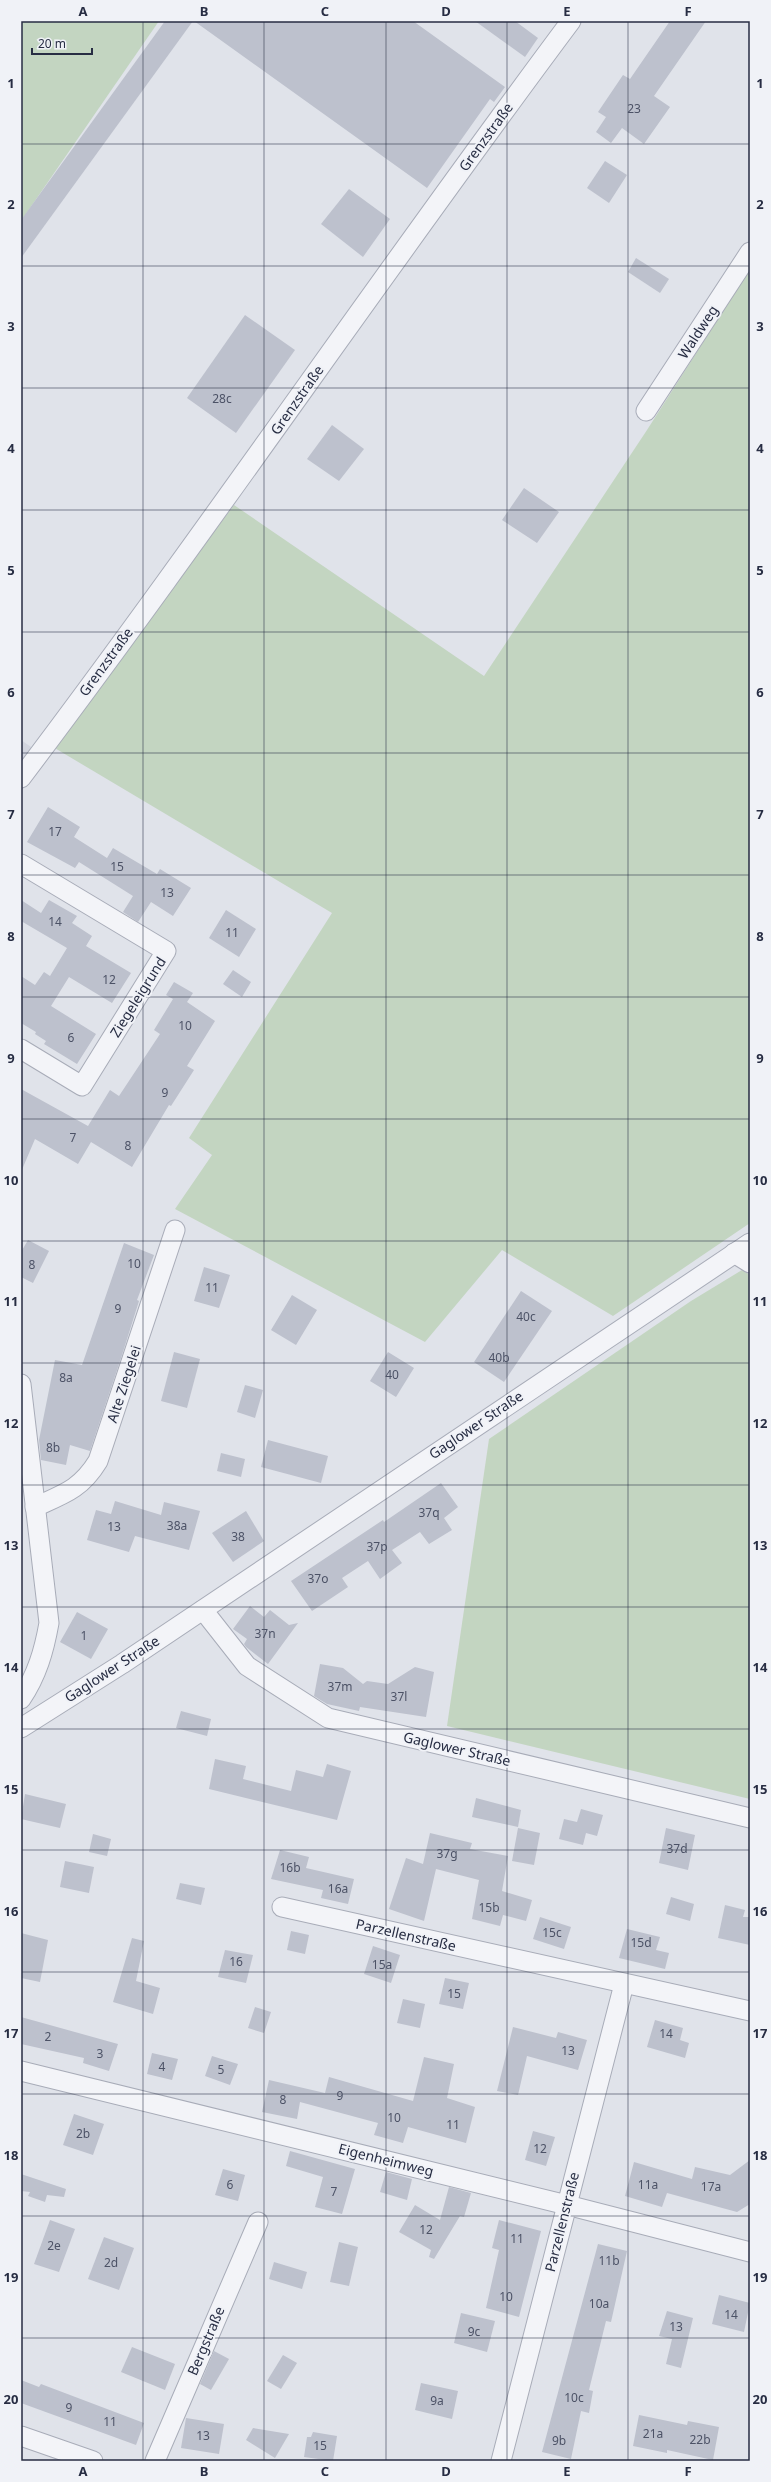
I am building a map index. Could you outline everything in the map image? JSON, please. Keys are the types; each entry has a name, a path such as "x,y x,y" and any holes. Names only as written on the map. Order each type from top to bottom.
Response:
{"street":[{"name":"Grenzstraße","path":"21,778 261,451 498,118 571,21"},
{"name":"Waldweg","path":"646,411 750,252"},
{"name":"Ziegeleigrund","path":"21,864 166,951 82,1086 21,1048"},
{"name":"Alte Ziegelei","path":"35,1507 70,1491 88,1477 98,1461 175,1230"},
{"name":"Gaglower Straße","path":"21,1728 203,1610 451,1441 742,1258 750,1242"},
{"path":"21,1384 49,1623 43,1654 25,1692 39,1715"},
{"name":"Gaglower Straße","path":"203,1610 247,1666 328,1718 750,1818"},
{"name":"Parzellenstraße","path":"282,1907 750,2011"},
{"name":"Parzellenstraße","path":"502,2461 624,1984"},
{"name":"Eigenheimweg","path":"21,2071 567,2205 750,2252"},
{"name":"Bergstraße","path":"155,2461 258,2222"},
{"path":"21,2436 93,2461"}],"shaded area":[{"path":"21,740 34,749 21,767"}],"green space":[{"path":"21,21 159,21 21,221"},
{"path":"750,269 750,1223 613,1316 502,1250 425,1342 175,1209 212,1155 189,1138 332,913 53,747 234,505 484,676 647,430"},
{"path":"742,1270 750,1275 750,1799 447,1726 489,1439 691,1301"}],"building":[{"path":"165,21 193,21 21,258 21,220"},
{"path":"194,21 413,21 505,87 494,102 490,99 427,188"},
{"path":"475,21 515,21 538,38 525,57"},
{"path":"670,21 706,21 654,96 670,107 644,144 622,128 611,143 596,132 606,117 598,112 623,75 630,79"},
{"path":"605,161 627,175 609,203 587,188"},
{"path":"349,189 390,219 363,257 321,224"},
{"path":"636,258 669,279 660,293 628,272"},
{"path":"245,315 295,350 236,433 187,398"},
{"path":"332,425 364,449 339,481 307,459"},
{"path":"524,488 559,512 537,543 502,520"},
{"path":"48,807 80,827 74,837 107,858 113,848 157,874 160,869 191,888 173,916 151,902 138,922 123,912 133,896 79,862 75,868 27,842"},
{"path":"21,900 41,913 49,900 77,916 72,923 92,936 86,946 131,973 112,1003 69,977 51,1006 96,1034 77,1064 44,1044 46,1041 35,1034 36,1032 21,1023 21,976 35,985 44,972 50,976 67,948 21,921"},
{"path":"226,910 256,929 239,957 209,938"},
{"path":"233,970 251,982 242,997 223,984"},
{"path":"174,982 193,993 187,1002 215,1021 187,1066 194,1070 171,1106 169,1105 132,1167 91,1142 78,1164 35,1139 21,1172 21,1089 88,1126 110,1090 119,1096 160,1034 154,1030 173,999 166,995"},
{"path":"28,1240 49,1251 33,1283 21,1277 21,1252"},
{"path":"124,1243 154,1255 137,1300 139,1301 90,1451 70,1445 66,1465 41,1460 39,1440 55,1360 82,1365"},
{"path":"204,1267 230,1275 219,1308 194,1301"},
{"path":"521,1291 552,1311 504,1382 474,1362"},
{"path":"292,1295 317,1310 296,1345 271,1330"},
{"path":"174,1352 200,1359 187,1408 161,1401"},
{"path":"388,1352 414,1368 396,1397 370,1381"},
{"path":"245,1385 263,1390 255,1418 237,1412"},
{"path":"268,1440 328,1456 321,1483 261,1467"},
{"path":"221,1453 245,1459 241,1477 217,1471"},
{"path":"441,1483 458,1507 444,1518 452,1530 429,1544 420,1532 392,1550 402,1563 380,1579 368,1561 342,1578 348,1587 312,1611 291,1581 383,1520 384,1522"},
{"path":"115,1501 161,1515 164,1502 200,1511 189,1550 135,1536 129,1552 87,1540 96,1510 111,1514"},
{"path":"246,1511 264,1541 233,1562 212,1533"},
{"path":"250,1606 264,1617 270,1610 289,1625 298,1623 268,1664 246,1647 244,1644 247,1639 233,1629"},
{"path":"77,1612 108,1629 91,1659 60,1642"},
{"path":"320,1664 343,1668 363,1684 367,1681 388,1684 415,1667 434,1672 426,1717 360,1707 359,1711 327,1704 314,1696"},
{"path":"181,1711 211,1719 207,1736 176,1728"},
{"path":"215,1759 246,1766 243,1779 291,1791 296,1770 323,1777 327,1764 351,1771 337,1820 209,1789"},
{"path":"25,1794 66,1804 60,1828 21,1819"},
{"path":"476,1798 521,1810 518,1827 472,1817"},
{"path":"581,1809 603,1815 597,1836 586,1833 583,1845 559,1839 564,1819 577,1822"},
{"path":"518,1828 540,1833 534,1865 512,1861"},
{"path":"666,1828 695,1835 688,1870 659,1863"},
{"path":"430,1833 472,1843 470,1849 508,1856 502,1891 532,1900 526,1921 503,1915 500,1926 472,1919 479,1880 436,1869 424,1921 389,1909 406,1858 423,1864"},
{"path":"93,1834 111,1839 107,1856 89,1852"},
{"path":"280,1850 309,1857 306,1868 354,1879 348,1904 321,1898 323,1890 271,1879"},
{"path":"65,1861 94,1867 89,1893 60,1887"},
{"path":"180,1883 205,1888 201,1905 176,1899"},
{"path":"671,1897 694,1904 690,1921 666,1914"},
{"path":"725,1905 745,1910 743,1917 750,1917 750,1945 718,1938"},
{"path":"540,1917 571,1927 564,1949 533,1939"},
{"path":"627,1929 660,1937 656,1950 669,1953 665,1969 619,1958"},
{"path":"291,1931 309,1935 305,1954 287,1950"},
{"path":"21,1933 48,1940 40,1982 21,1978"},
{"path":"132,1938 144,1941 136,1981 160,1988 153,2014 113,2002"},
{"path":"373,1946 400,1955 391,1983 364,1974"},
{"path":"225,1950 253,1955 246,1983 218,1977"},
{"path":"445,1978 469,1983 463,2009 439,2004"},
{"path":"403,1999 425,2004 420,2028 397,2023"},
{"path":"255,2007 271,2012 264,2033 248,2028"},
{"path":"21,2017 118,2044 109,2071 83,2063 84,2058 21,2044"},
{"path":"655,2020 683,2028 680,2040 689,2043 685,2058 647,2047"},
{"path":"513,2027 556,2038 558,2032 587,2040 578,2070 527,2056 518,2095 497,2091"},
{"path":"152,2053 178,2059 172,2080 147,2074"},
{"path":"212,2056 238,2064 230,2085 205,2076"},
{"path":"424,2057 454,2064 447,2098 475,2107 466,2143 408,2127 403,2143 374,2135 378,2123 300,2102 297,2119 262,2112 269,2080 325,2093 329,2077 413,2101"},
{"path":"74,2114 104,2124 93,2155 63,2145"},
{"path":"533,2131 555,2137 546,2166 525,2160"},
{"path":"290,2151 355,2169 342,2214 315,2207 323,2177 286,2166"},
{"path":"750,2160 750,2204 737,2212 667,2193 662,2207 625,2196 634,2162 692,2179 695,2167 730,2175"},
{"path":"223,2169 245,2175 238,2201 215,2195"},
{"path":"386,2172 412,2179 407,2200 380,2192"},
{"path":"21,2174 66,2189 64,2197 47,2195 45,2202 28,2196 30,2192 21,2191"},
{"path":"449,2187 471,2193 464,2217 460,2216 434,2259 429,2257 431,2250 399,2232 415,2205 440,2220"},
{"path":"50,2220 75,2229 59,2272 34,2264"},
{"path":"499,2220 541,2231 519,2317 486,2308 499,2250 492,2248"},
{"path":"104,2237 134,2248 119,2290 88,2279"},
{"path":"339,2242 358,2247 349,2286 330,2282"},
{"path":"598,2244 627,2251 611,2322 606,2321 589,2390 593,2391 589,2413 581,2411 571,2459 542,2452"},
{"path":"274,2262 307,2272 302,2289 269,2279"},
{"path":"719,2295 750,2303 744,2332 712,2324"},
{"path":"667,2311 693,2318 681,2368 666,2364 672,2339 659,2336"},
{"path":"461,2313 495,2321 487,2352 454,2343"},
{"path":"132,2347 175,2364 165,2390 121,2372"},
{"path":"214,2351 229,2359 211,2390 200,2384"},
{"path":"283,2355 297,2363 281,2389 267,2381"},
{"path":"21,2380 39,2387 41,2384 144,2423 136,2445 21,2403"},
{"path":"421,2383 458,2391 452,2419 415,2410"},
{"path":"639,2415 687,2425 688,2421 719,2427 713,2460 667,2450 667,2453 633,2446"},
{"path":"186,2418 224,2424 219,2454 181,2448"},
{"path":"253,2428 289,2434 275,2458 246,2440"},
{"path":"313,2432 337,2436 333,2461 304,2457 307,2437 311,2437"}]}
